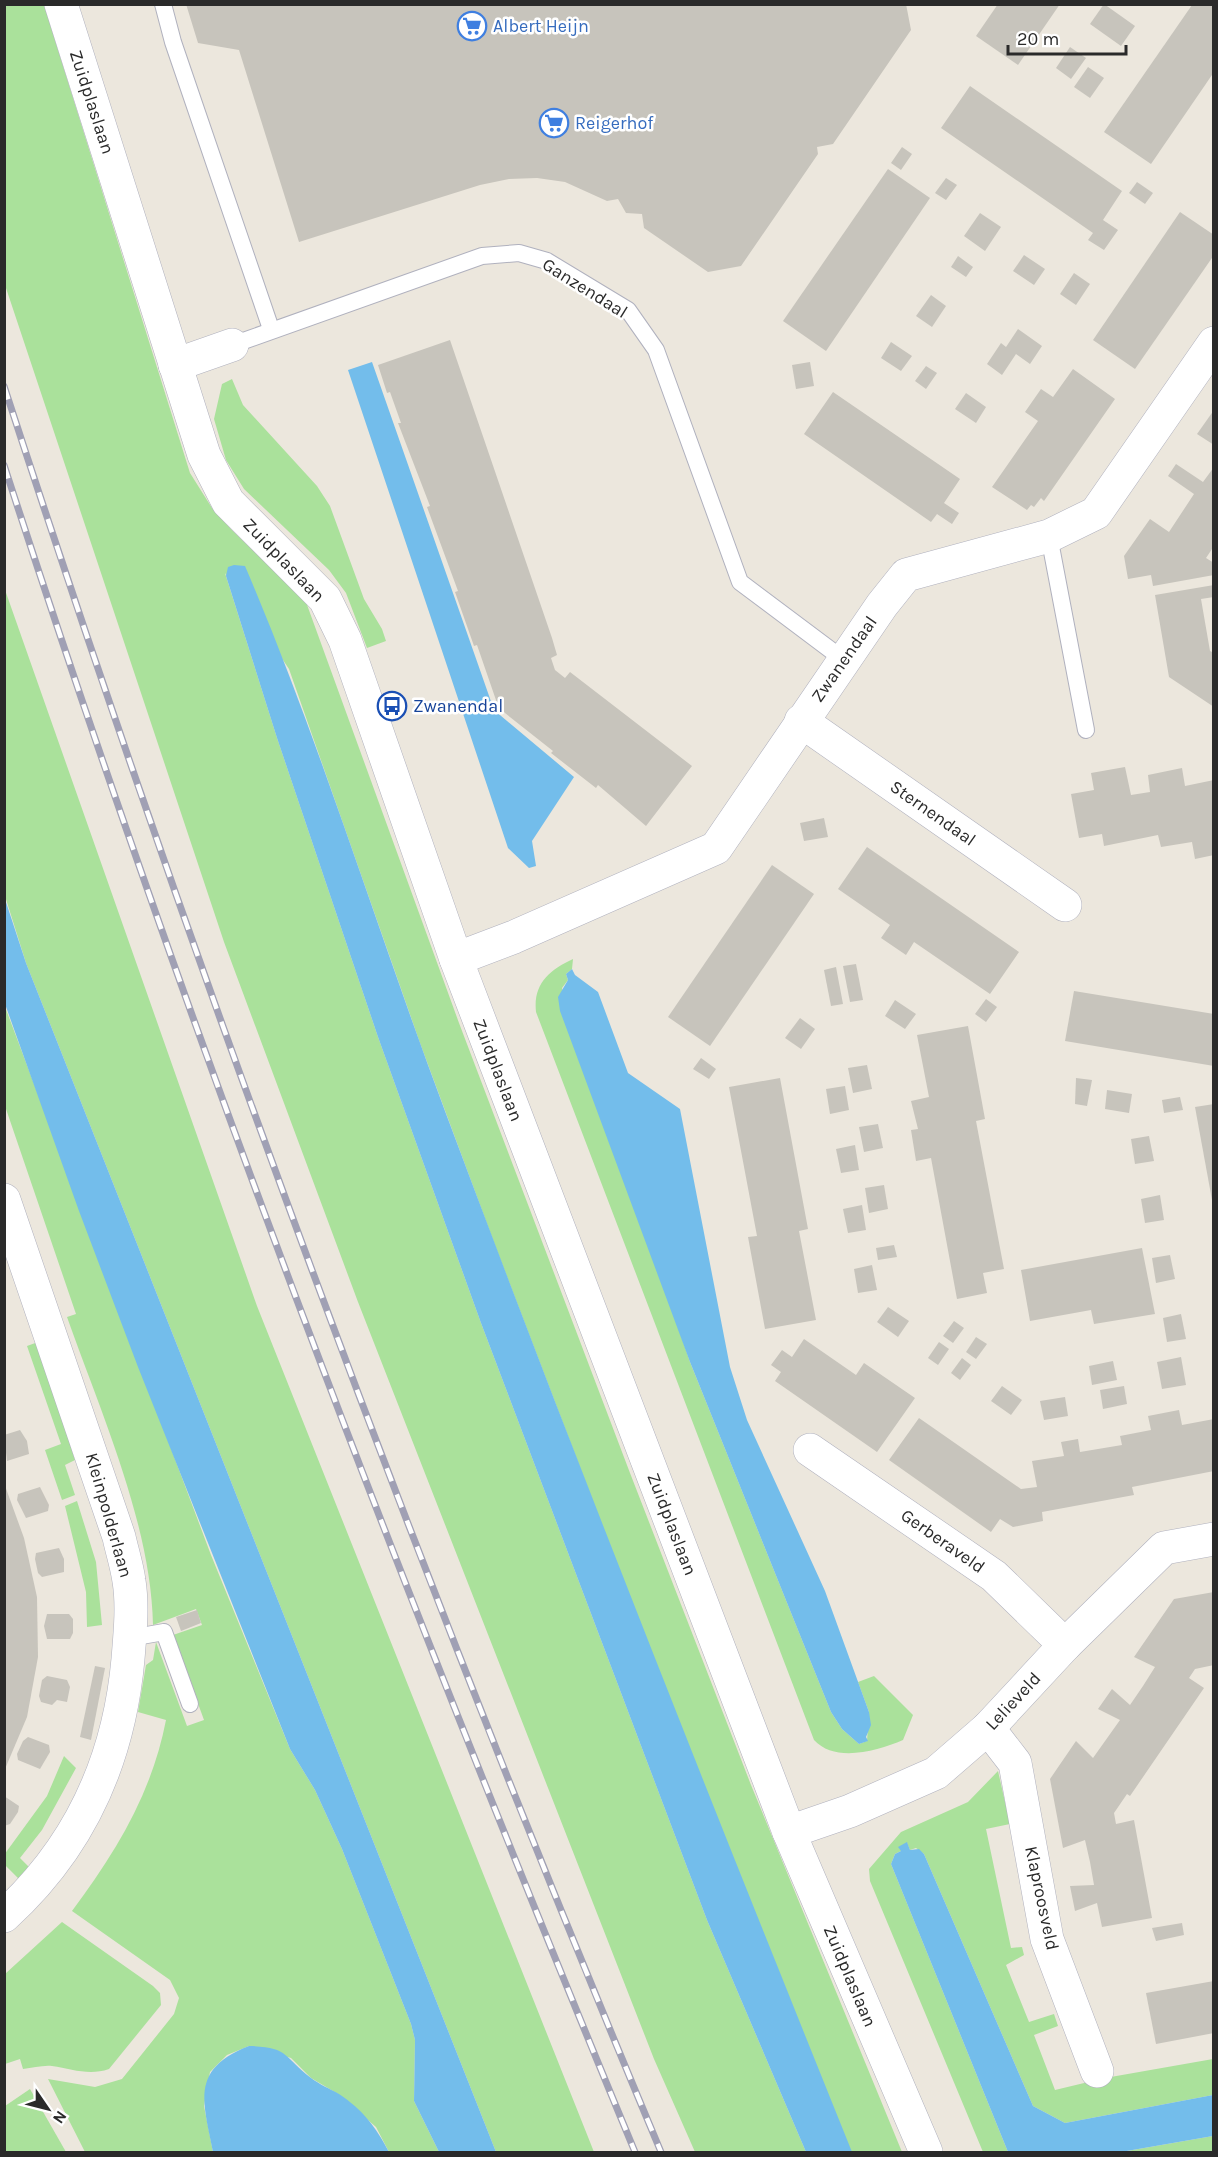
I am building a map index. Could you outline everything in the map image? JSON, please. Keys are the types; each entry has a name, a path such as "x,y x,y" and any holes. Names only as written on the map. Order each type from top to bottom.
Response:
{"street":[{"name":"Zuidplaslaan","path":"61,4 204,455 228,502 325,599 345,640 456,959 789,1832 926,2152"},
{"name":"Zwanendaal","path":"456,959 514,937 716,848 801,721 906,575 1049,536 1096,513 1214,343"},
{"name":"Ganzendaal","path":"175,365 232,345"},
{"name":"Sternendaal","path":"801,721 1065,905"},
{"name":"Kleinpolderlaan","path":"4,1200 118,1537 129,1582 130,1638 125,1696 111,1753 93,1798 75,1831 33,1890 4,1916"},
{"name":"Gerberaveld","path":"810,1450 994,1576 1065,1645"},
{"name":"Lelieveld","path":"789,1832 850,1811 936,1773 988,1728 1065,1645 1164,1548 1214,1539"},
{"name":"Klaproosveld","path":"988,1728 1015,1762 1047,1939 1097,2071"}],"lane":[{"path":"163,4 173,42 271,329"},
{"name":"Ganzendaal","path":"232,345 271,329 482,256 519,253 547,261 628,310 656,350 740,582 844,660"},
{"path":"1049,536 1086,730"},
{"path":"130,1638 164,1632 190,1704"}],"green space":[{"path":"4,5 44,5 190,473 212,508 306,602 459,1023 630,1473 751,1785 902,2152 851,2152 654,1661 496,1248 420,1043 289,669 225,573 277,738 378,1037 481,1323 707,1920 806,2152 695,2152 654,2059 358,1302 224,942 5,285"},
{"path":"232,379 243,405 317,486 330,506 364,599 382,629 386,641 367,648 346,593 329,570 244,489 226,460 214,419 222,384"},
{"path":"4,587 257,1306 594,2152 496,2152 26,963 5,896"},
{"path":"573,959 572,969 566,974 568,980 562,988 690,1362 831,1712 842,1729 859,1744 867,1741 869,1712 858,1682 874,1676 913,1715 903,1740 869,1751 845,1753 823,1747 814,1740 536,1012 537,993 544,979"},
{"path":"4,1004 211,1555 290,1749 315,1790 342,1849 411,2024 415,2040 414,2101 439,2152 389,2152 376,2127 338,2094 311,2078 291,2058 249,2046 227,2055 210,2072 204,2106 213,2152 85,2152 48,2079 95,2087 122,2079 174,2014 179,1998 170,1980 72,1911 103,1867 130,1821 142,1797 160,1747 166,1720 138,1712 146,1665 153,1660 156,1642 187,1726 204,1720 173,1635 202,1625 196,1609 153,1625 144,1548 134,1508 109,1430 67,1317 76,1314 5,1106"},
{"path":"38,1342 75,1460 65,1465 75,1495 62,1500 45,1450 61,1444 27,1346"},
{"path":"77,1501 96,1562 102,1625 87,1627 86,1592 65,1506"},
{"path":"64,1756 76,1768 42,1830 20,1858 29,1867 19,1879 5,1865 4,1855 47,1796"},
{"path":"998,1771 1010,1824 986,1829 1011,1948 1022,1947 1024,1955 1006,1965 1029,2022 1054,2014 1058,2026 1034,2035 1055,2090 1105,2078 1213,2059 1213,2095 1065,2123 1033,2106 924,1854 916,1848 910,1850 907,1843 901,1851 895,1854 891,1864 1008,2152 983,2152 870,1881 869,1869 901,1832 968,1802"},
{"path":"62,1922 160,1993 161,2005 109,2069 87,2072 49,2066 23,2069 20,2059 5,2064 5,1974"},
{"path":"30,2089 66,2152 5,2152 5,2106"},
{"path":"1213,2136 1213,2152 1121,2152"}],"water":[{"path":"372,362 494,710 574,777 532,841 536,866 529,868 508,848 348,370"},
{"path":"245,566 273,633 494,1242 696,1763 852,2152 806,2152 707,1920 481,1323 378,1037 277,738 226,576 228,567"},
{"path":"4,896 26,963 496,2152 439,2152 414,2101 415,2040 411,2024 342,1849 315,1790 290,1749 138,1367 5,1004"},
{"path":"572,969 575,975 598,992 628,1073 680,1109 730,1367 747,1420 825,1591 869,1712 871,1725 866,1737 868,1741 859,1744 842,1729 831,1712 690,1362 560,1011 558,997 568,980 566,974"},
{"path":"907,1842 910,1850 919,1849 924,1854 1033,2106 1065,2123 1213,2095 1213,2136 1121,2152 1008,2152 891,1864 895,1854 901,1851 898,1847"},
{"path":"249,2046 272,2048 279,2051 311,2078 348,2100 368,2120 389,2152 213,2152 204,2102 209,2076 217,2065 230,2055"}],"building":[{"name":"Reigerhof","path":"186,4 906,4 911,30 833,144 817,147 818,154 741,266 708,272 644,228 642,214 626,213 618,199 607,201 565,182 537,178 509,179 480,185 299,242 239,50 198,43"},
{"path":"998,4 1060,4 1018,65 976,36"},
{"path":"1104,4 1135,26 1121,46 1090,24"},
{"path":"1192,5 1214,5 1214,72 1151,164 1104,132"},
{"path":"1070,47 1086,58 1071,79 1056,68"},
{"path":"1088,67 1104,78 1090,98 1074,87"},
{"path":"970,86 1122,191 1103,220 1118,230 1104,250 1088,240 1093,233 941,128"},
{"path":"902,147 912,154 901,170 891,163"},
{"path":"888,169 930,198 826,351 783,321"},
{"path":"946,178 957,185 946,200 935,193"},
{"path":"1137,182 1153,193 1145,204 1129,193"},
{"path":"1180,212 1214,235 1214,255 1135,369 1093,340"},
{"path":"980,213 1001,227 985,251 964,236"},
{"path":"1024,255 1045,269 1034,285 1013,271"},
{"path":"958,256 973,267 966,277 951,267"},
{"path":"1074,273 1090,284 1076,305 1060,294"},
{"path":"931,295 946,306 932,327 916,316"},
{"path":"1018,329 1042,346 1030,364 1016,354 1002,375 987,364 1001,343 1006,347"},
{"path":"450,340 552,638 557,655 551,658 555,670 565,678 570,672 692,766 646,826 598,785 596,788 551,753 553,751 505,713 497,703 477,645 474,646 455,592 458,591 427,507 430,506 398,423 401,423 390,392 387,393 378,365"},
{"path":"891,342 912,356 901,371 881,358"},
{"path":"810,362 814,386 796,389 792,365"},
{"path":"926,366 937,373 926,389 915,381"},
{"path":"1073,369 1115,399 1044,501 1041,498 1034,507 1031,505 1027,510 992,487 1038,421 1025,412 1041,389 1053,397"},
{"path":"833,392 960,479 944,503 959,513 952,524 937,514 931,522 804,434"},
{"path":"966,393 986,407 976,423 955,409"},
{"path":"1214,410 1214,445 1197,434"},
{"path":"1176,464 1203,482 1214,467 1214,546 1206,558 1214,563 1214,575 1153,586 1151,575 1128,579 1124,556 1150,519 1169,532 1194,494 1168,476"},
{"path":"1214,585 1214,597 1201,599 1210,651 1214,653 1214,707 1169,677 1155,595"},
{"path":"1125,767 1131,795 1150,792 1148,775 1182,768 1185,786 1214,780 1214,855 1195,859 1192,842 1161,847 1158,835 1104,846 1102,834 1079,838 1071,794 1094,790 1091,773"},
{"path":"824,818 828,837 804,841 800,823"},
{"path":"867,847 1019,952 990,994 914,942 906,955 881,938 890,925 838,889"},
{"path":"772,865 814,894 710,1046 668,1017"},
{"path":"856,964 863,1000 850,1002 843,966"},
{"path":"836,967 843,1004 831,1006 824,970"},
{"path":"1074,991 1214,1014 1214,1066 1065,1041"},
{"path":"986,999 997,1007 986,1022 975,1014"},
{"path":"895,1000 916,1014 905,1029 885,1016"},
{"path":"800,1018 815,1029 801,1049 785,1038"},
{"path":"968,1026 985,1119 976,1121 1004,1269 983,1273 987,1293 957,1299 931,1158 916,1161 911,1130 918,1129 911,1101 929,1097 917,1035"},
{"path":"701,1058 716,1069 709,1079 693,1069"},
{"path":"867,1065 872,1089 853,1093 848,1068"},
{"path":"780,1078 808,1229 799,1231 816,1320 765,1329 748,1237 757,1236 729,1087"},
{"path":"1076,1078 1092,1080 1087,1106 1075,1104"},
{"path":"845,1086 849,1110 830,1114 826,1089"},
{"path":"1107,1090 1132,1094 1129,1113 1105,1109"},
{"path":"1180,1097 1183,1110 1164,1113 1162,1100"},
{"path":"1214,1104 1214,1200 1212,1200 1195,1107"},
{"path":"878,1124 883,1148 864,1152 859,1127"},
{"path":"1149,1136 1154,1161 1135,1164 1131,1139"},
{"path":"855,1145 859,1170 841,1173 836,1149"},
{"path":"884,1185 888,1209 869,1213 865,1188"},
{"path":"1160,1195 1164,1220 1145,1223 1141,1199"},
{"path":"862,1205 866,1230 848,1233 843,1209"},
{"path":"894,1245 897,1257 878,1260 876,1248"},
{"path":"1142,1248 1155,1314 1094,1324 1091,1310 1030,1321 1021,1270"},
{"path":"1170,1255 1175,1279 1156,1283 1152,1258"},
{"path":"872,1265 877,1290 858,1293 854,1269"},
{"path":"888,1307 909,1321 898,1337 877,1322"},
{"path":"1181,1314 1186,1339 1167,1342 1163,1318"},
{"path":"954,1321 964,1328 953,1343 943,1336"},
{"path":"976,1337 987,1344 976,1359 966,1352"},
{"path":"804,1339 856,1375 864,1363 915,1398 877,1452 775,1381 781,1372 771,1365 782,1350 792,1357"},
{"path":"939,1342 949,1349 938,1365 928,1358"},
{"path":"1181,1357 1186,1385 1162,1389 1157,1362"},
{"path":"962,1358 971,1365 960,1380 951,1373"},
{"path":"1113,1361 1117,1380 1092,1385 1089,1366"},
{"path":"1002,1386 1022,1400 1011,1415 991,1401"},
{"path":"1124,1386 1127,1404 1103,1409 1100,1390"},
{"path":"1065,1397 1068,1416 1044,1420 1040,1401"},
{"path":"1179,1410 1182,1425 1214,1419 1214,1471 1132,1487 1134,1495 1042,1512 1043,1521 1013,1527 1000,1519 991,1532 889,1460 919,1418 1021,1489 1037,1487 1032,1461 1064,1456 1061,1442 1078,1439 1080,1452 1122,1445 1120,1436 1151,1430 1148,1416"},
{"path":"20,1430 27,1441 29,1454 7,1461 4,1435"},
{"path":"4,1483 24,1538 37,1597 38,1657 27,1717 5,1769"},
{"path":"40,1487 49,1505 48,1511 26,1518 17,1500 18,1494"},
{"path":"59,1548 64,1559 64,1572 42,1577 38,1573 36,1553"},
{"path":"1214,1592 1214,1665 1195,1669 1189,1678 1204,1688 1130,1796 1127,1794 1114,1813 1116,1824 1134,1820 1152,1918 1102,1927 1097,1903 1075,1911 1070,1886 1094,1885 1090,1862 1085,1840 1063,1848 1050,1779 1076,1741 1093,1758 1120,1720 1098,1709 1112,1689 1130,1705 1155,1667 1134,1657 1174,1599"},
{"path":"197,1610 201,1623 181,1631 176,1617"},
{"path":"47,1614 69,1614 73,1619 73,1633 70,1639 47,1639 44,1626"},
{"path":"95,1666 105,1668 91,1740 80,1737"},
{"path":"47,1676 67,1680 70,1687 67,1702 57,1700 52,1705 41,1702 39,1696 42,1680"},
{"path":"28,1737 49,1745 50,1752 40,1769 18,1760 17,1754 23,1741"},
{"path":"4,1796 19,1806 10,1824 4,1826"},
{"path":"1182,1923 1184,1935 1156,1941 1152,1928"},
{"path":"1214,1981 1214,2033 1156,2044 1146,1993"}],"railway":[{"path":"4,386 154,832 314,1276 483,1716 661,2152"},
{"path":"4,465 148,892 224,1104 383,1526 549,1944 635,2152"}],"place":[{"name":"Albert Heijn","path":"472,26"},
{"name":"Reigerhof","path":"554,123"},
{"name":"Zwanendal","path":"392,706"}]}
